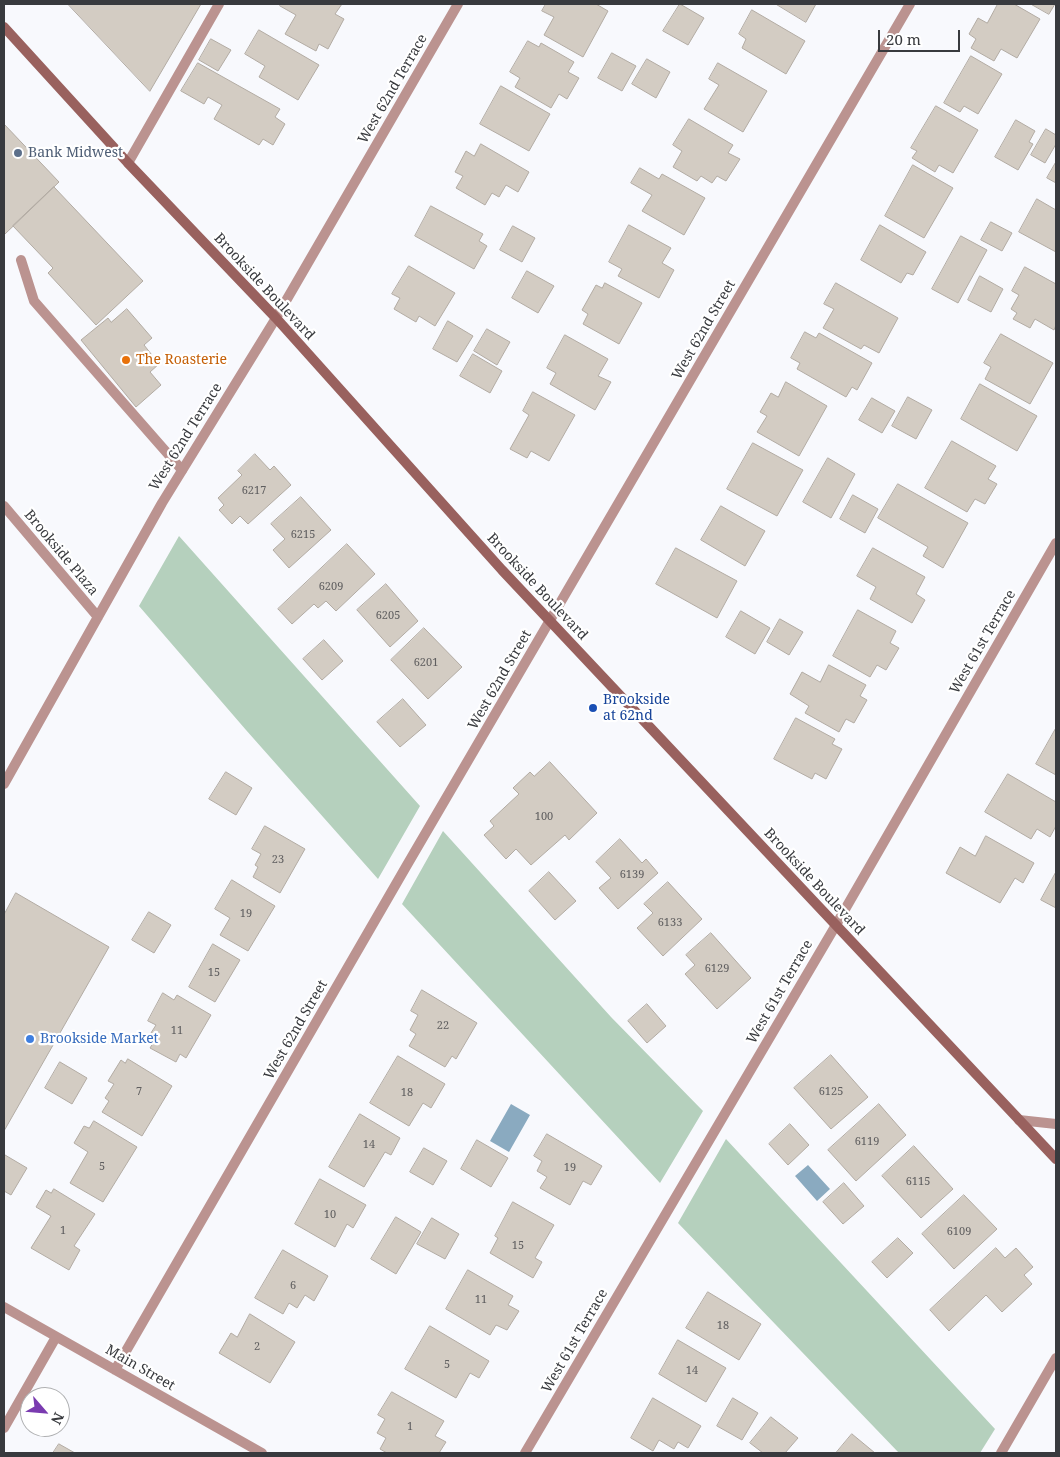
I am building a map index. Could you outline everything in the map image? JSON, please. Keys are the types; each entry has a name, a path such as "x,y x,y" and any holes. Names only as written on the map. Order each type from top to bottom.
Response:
{"main road":[{"name":"Brookside Boulevard","path":"4,27 128,163 276,318 502,570 1056,1159"}],"street":[{"path":"128,163 219,4"},
{"name":"West 62nd Terrace","path":"4,784 140,540 276,318 458,4"},
{"name":"West 62nd Street","path":"115,1370 910,4"},
{"path":"21,260 34,301 182,470"},
{"name":"Brookside Plaza","path":"4,506 98,617"},
{"name":"West 61st Terrace","path":"525,1453 836,925 1056,543"},
{"path":"1019,1120 1056,1124"},
{"name":"Main Street","path":"4,1307 262,1453"},
{"path":"4,1428 56,1337"},
{"path":"1001,1453 1056,1358"}],"green space":[{"path":"179,536 420,806 378,879 139,606"},
{"path":"443,831 611,1017 703,1111 660,1183 402,904"},
{"path":"726,1139 995,1429 980,1453 899,1453 678,1223"}],"water":[{"path":"511,1104 530,1115 509,1152 490,1141"},
{"path":"808,1165 830,1189 817,1201 795,1176"}],"building":[{"path":"68,4 201,4 150,91"},
{"path":"281,4 342,4 335,14 344,19 328,49 319,44 316,51 285,34 296,15 280,6"},
{"path":"546,4 596,4 608,11 583,57 544,35 554,17 542,11"},
{"path":"680,4 704,18 688,45 663,31"},
{"path":"776,4 816,4 806,22"},
{"path":"998,4 1014,4 1040,19 1017,58 1001,49 994,61 971,48 976,39 969,34 978,18 987,23"},
{"path":"1031,4 1055,4 1049,14"},
{"path":"752,10 805,41 786,74 742,48 746,39 739,34"},
{"path":"259,30 319,65 298,100 259,77 265,66 245,54"},
{"path":"211,39 231,50 218,71 199,60"},
{"path":"528,41 539,47 541,43 574,62 568,72 579,78 567,99 559,94 551,108 515,87 520,78 510,72"},
{"path":"612,53 636,66 622,91 598,78"},
{"path":"971,56 1002,74 978,114 964,106 960,112 944,103"},
{"path":"647,59 670,72 656,98 632,84"},
{"path":"198,63 280,109 275,117 285,124 273,145 263,139 259,145 214,119 222,105 208,97 204,104 181,91"},
{"path":"718,63 767,91 743,132 704,109 719,85 709,79"},
{"path":"501,86 550,114 529,151 480,124"},
{"path":"936,106 978,130 953,173 939,165 935,172 912,158 917,151 911,148"},
{"path":"689,119 733,145 728,153 740,159 726,181 717,176 712,183 701,176 697,181 673,167 682,151 673,145"},
{"path":"1016,120 1035,131 1029,142 1033,144 1018,170 995,157"},
{"name":"Bank Midwest","path":"4,124 59,182 4,235"},
{"path":"1046,129 1056,135 1056,144 1045,163 1031,155"},
{"path":"481,144 529,172 518,192 506,185 499,197 492,193 485,205 456,188 463,176 455,172 466,151 474,156"},
{"path":"1056,162 1056,183 1047,178"},
{"path":"913,165 953,188 924,238 885,216"},
{"path":"640,168 659,179 662,174 705,198 684,235 642,211 652,195 631,183"},
{"path":"54,187 143,281 96,325 48,273 53,268 13,226"},
{"path":"1037,199 1056,210 1056,252 1019,232"},
{"path":"431,206 483,234 479,241 487,246 474,269 415,236"},
{"path":"991,222 1012,233 1002,251 981,240"},
{"path":"629,225 671,248 662,263 674,270 659,298 618,276 622,269 609,262"},
{"path":"880,225 926,252 913,275 907,273 901,283 861,260"},
{"path":"513,226 535,238 522,262 500,250"},
{"path":"961,236 987,250 958,303 932,289"},
{"path":"409,266 455,293 435,326 419,316 416,322 394,309 400,298 392,294"},
{"path":"1025,267 1056,284 1056,325 1054,330 1035,319 1030,328 1013,319 1017,313 1011,309 1019,295 1012,291"},
{"path":"527,271 554,286 538,313 512,298"},
{"path":"980,276 1003,289 991,312 968,300"},
{"path":"605,283 642,303 619,344 583,324 588,314 582,310 596,285 602,288"},
{"path":"836,283 898,318 879,353 864,345 861,349 823,328 834,309 824,304"},
{"name":"The Roasterie","path":"127,309 152,338 144,345 159,364 150,372 161,385 136,407 81,340 108,318 111,322"},
{"path":"448,321 473,336 457,362 433,349"},
{"path":"487,329 510,342 497,365 474,351"},
{"path":"805,332 816,338 819,333 872,363 857,390 852,387 846,397 797,369 800,363 791,358"},
{"path":"1001,334 1053,363 1030,404 985,379 991,367 984,363"},
{"path":"565,335 608,359 598,376 611,382 595,410 550,384 556,373 547,368"},
{"path":"473,354 502,371 490,393 460,376"},
{"path":"786,382 827,406 799,456 757,432 767,416 760,412 771,393 778,397"},
{"path":"980,384 1037,416 1017,451 961,419"},
{"path":"533,392 575,415 549,461 531,451 527,458 510,449 529,415 523,411"},
{"path":"908,397 932,410 916,439 892,426"},
{"path":"872,398 895,411 882,433 859,420"},
{"path":"952,441 996,466 988,479 997,484 985,504 975,499 967,512 925,488"},
{"path":"753,443 803,470 777,516 727,489"},
{"path":"255,454 270,470 274,466 291,485 248,524 240,516 232,524 219,510 224,505 218,498 242,475 238,471"},
{"path":"828,458 855,474 831,518 803,502"},
{"path":"898,484 968,523 943,568 923,556 928,547 878,518"},
{"path":"853,495 878,509 865,533 840,519"},
{"path":"301,497 331,530 289,568 273,550 285,539 271,524"},
{"path":"721,506 765,531 745,566 701,540"},
{"path":"347,544 375,574 336,611 326,601 318,608 314,604 292,624 278,609"},
{"path":"676,548 737,581 717,618 656,584"},
{"path":"873,548 925,577 916,594 925,600 912,623 870,599 876,587 857,576"},
{"path":"386,584 418,621 390,647 357,610"},
{"path":"858,610 896,631 890,643 899,648 886,670 877,665 870,677 833,656"},
{"path":"741,611 770,628 755,654 726,637"},
{"path":"780,619 803,632 789,655 767,642"},
{"path":"424,628 462,667 428,699 391,660"},
{"path":"324,640 343,661 322,680 303,659"},
{"path":"829,665 866,685 860,696 867,700 854,723 846,719 839,732 805,713 809,706 790,694 802,672 820,682"},
{"path":"403,699 426,725 400,747 377,722"},
{"path":"796,718 835,739 832,744 842,749 826,779 815,773 812,779 774,759"},
{"path":"1056,728 1056,775 1036,764"},
{"path":"550,762 597,813 569,840 565,835 531,865 516,849 506,859 484,835 494,826 490,821 519,794 513,788 530,772 534,776"},
{"path":"226,772 252,788 236,815 209,799"},
{"path":"1008,774 1056,802 1056,826 1050,837 1037,829 1031,839 985,812"},
{"path":"265,826 305,849 280,893 253,877 258,867 255,865 261,854 252,849"},
{"path":"986,836 1034,863 1023,883 1015,878 1000,903 946,873 960,847 975,856"},
{"path":"620,839 642,863 646,859 658,873 618,909 599,888 611,878 596,862"},
{"path":"549,872 576,901 555,920 529,891"},
{"path":"1056,872 1056,908 1041,900"},
{"path":"232,880 275,906 248,951 220,935 230,918 215,909"},
{"path":"668,882 702,919 663,956 637,928 653,913 644,904"},
{"name":"Brookside Market","path":"16,893 109,947 4,1131 4,915"},
{"path":"149,912 171,925 154,953 132,940"},
{"path":"711,933 751,978 717,1009 685,974 695,965 686,955"},
{"path":"213,944 240,960 215,1002 189,987"},
{"path":"422,990 477,1023 456,1059 452,1056 445,1067 409,1046 416,1034 410,1030 418,1015 411,1011"},
{"path":"163,993 174,1000 177,995 211,1015 186,1058 180,1054 176,1062 150,1048 155,1040 149,1036 156,1025 148,1021"},
{"path":"647,1004 666,1026 647,1043 628,1021"},
{"path":"831,1055 868,1097 831,1129 794,1088"},
{"path":"398,1056 445,1084 431,1108 423,1103 409,1126 370,1103"},
{"path":"128,1059 172,1086 142,1136 102,1112 109,1101 105,1098 114,1084 108,1081 121,1060 125,1063"},
{"path":"60,1062 87,1078 72,1104 45,1088"},
{"path":"879,1104 906,1135 856,1181 828,1150"},
{"path":"360,1114 400,1138 391,1155 385,1152 364,1187 329,1167"},
{"path":"94,1121 137,1147 103,1202 70,1183 88,1152 74,1143 84,1126 89,1128"},
{"path":"790,1124 809,1145 788,1165 769,1144"},
{"path":"547,1134 602,1166 591,1185 583,1181 570,1205 540,1188 547,1177 537,1171 542,1161 534,1156"},
{"path":"477,1140 508,1158 491,1187 461,1169"},
{"path":"914,1146 953,1189 921,1218 882,1176"},
{"path":"424,1148 447,1161 433,1185 410,1172"},
{"path":"5,1155 27,1168 11,1195 4,1191"},
{"path":"320,1179 366,1205 353,1228 347,1224 335,1247 295,1224"},
{"path":"844,1183 864,1206 843,1224 823,1202"},
{"path":"54,1189 95,1214 74,1246 80,1250 69,1270 31,1248 51,1216 36,1207 46,1190 51,1193"},
{"path":"964,1195 997,1229 954,1269 922,1234"},
{"path":"513,1202 554,1225 535,1258 542,1262 533,1278 490,1253 498,1238 495,1236"},
{"path":"396,1217 421,1232 396,1274 371,1259"},
{"path":"432,1218 459,1234 445,1259 417,1244"},
{"path":"898,1238 913,1253 887,1278 872,1262"},
{"path":"996,1248 1005,1258 1016,1248 1033,1267 1024,1275 1032,1284 1002,1312 986,1295 949,1331 930,1310"},
{"path":"283,1250 328,1276 314,1301 305,1295 297,1308 289,1303 283,1314 255,1298"},
{"path":"468,1270 513,1296 508,1305 519,1311 507,1330 496,1325 490,1335 446,1309"},
{"path":"708,1292 761,1324 739,1360 686,1328"},
{"path":"250,1314 295,1342 270,1383 219,1353 231,1333 237,1337"},
{"path":"430,1326 489,1361 479,1378 470,1373 456,1398 405,1369"},
{"path":"678,1340 726,1368 706,1402 659,1374"},
{"path":"392,1392 444,1421 435,1436 446,1442 439,1453 387,1453 380,1449 386,1438 377,1433 385,1419 378,1415"},
{"path":"653,1398 701,1426 688,1448 678,1442 674,1449 659,1440 653,1451 631,1438"},
{"path":"733,1398 758,1413 742,1440 717,1426"},
{"path":"771,1417 798,1438 785,1453 763,1453 750,1443"},
{"path":"852,1434 875,1453 836,1453"},
{"path":"59,1444 75,1453 53,1453"}],"place":[{"name":"Bank Midwest","path":"18,153"},
{"name":"The Roasterie","path":"126,360"},
{"name":"Brookside at 62nd","path":"593,708"},
{"name":"Brookside Market","path":"30,1039"}]}
